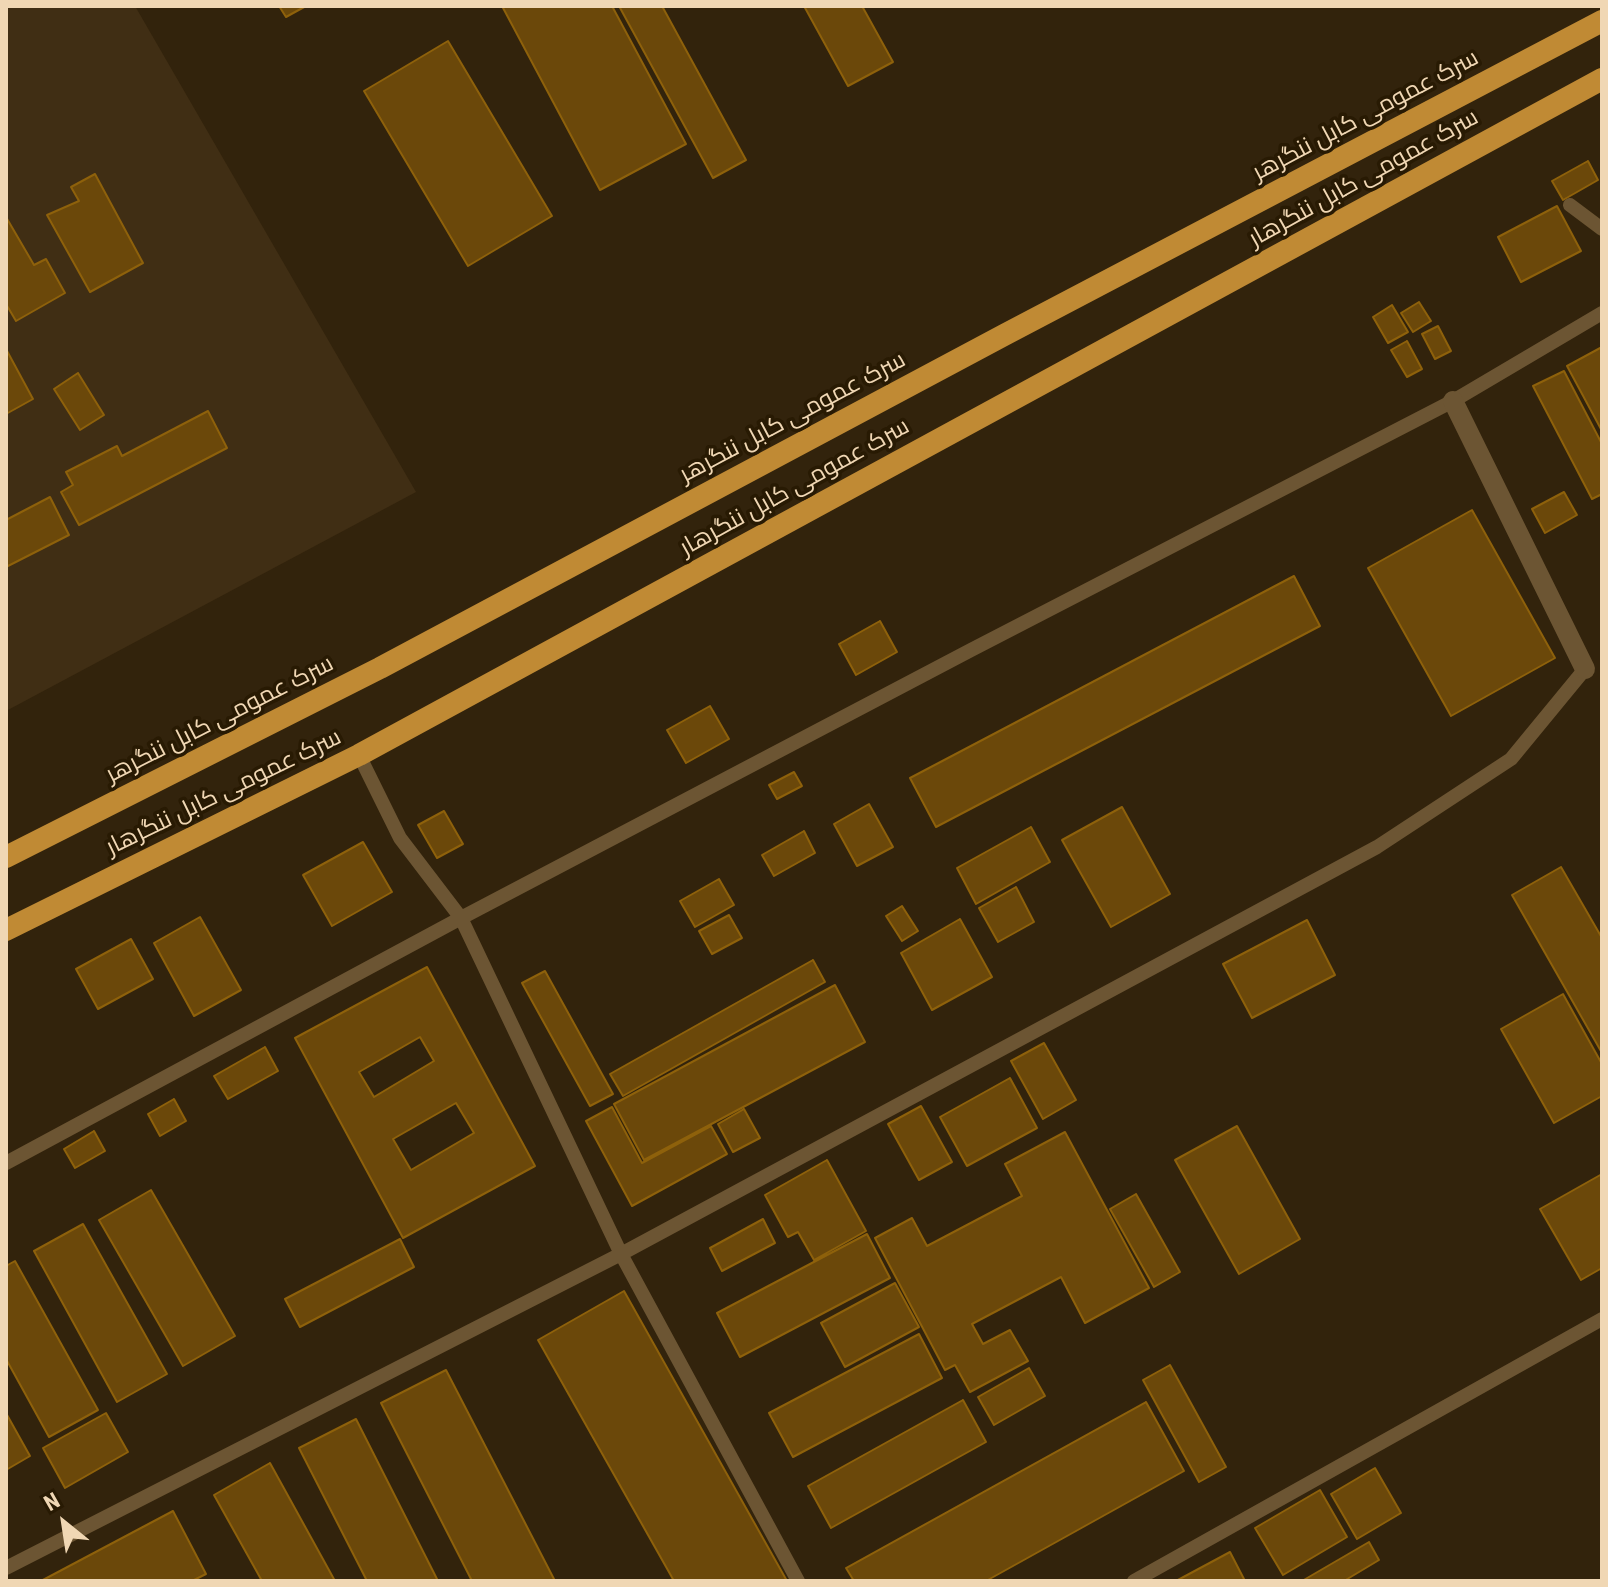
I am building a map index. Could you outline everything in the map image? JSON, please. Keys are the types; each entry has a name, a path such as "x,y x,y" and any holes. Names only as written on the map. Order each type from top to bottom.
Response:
{"highway":[{"name":"سرک عمومی کابل ننگرهر","path":"6,857 380,668 992,341 1602,21"},
{"name":"سرک عمومی کابل ننگرهار","path":"6,930 359,755 1602,79"}],"street":[{"path":"1453,401 1585,669"}],"lane":[{"path":"1570,205 1602,229"},
{"path":"6,1163 461,918 1453,401 1602,313"},
{"path":"6,1568 621,1254 1377,847 1511,759 1585,669"},
{"path":"359,755 400,838 461,918 621,1254 798,1581"},
{"path":"1134,1581 1602,1319"}],"shaded area":[{"path":"6,6 135,6 416,492 6,711"}],"building":[{"path":"279,6 306,6 286,17"},
{"path":"502,6 612,6 686,144 600,190"},
{"path":"619,6 662,6 746,160 713,178"},
{"path":"804,6 862,6 893,62 848,86"},
{"path":"448,41 552,216 468,266 364,91"},
{"path":"1588,161 1598,180 1563,200 1552,181"},
{"path":"95,174 143,263 90,292 47,215 79,201 71,187"},
{"path":"1557,206 1581,251 1521,282 1498,237"},
{"path":"6,217 34,265 46,259 65,293 16,321 6,304"},
{"path":"1419,302 1431,321 1413,332 1401,313"},
{"path":"1392,305 1408,332 1388,343 1373,317"},
{"path":"1438,326 1451,351 1435,359 1422,334"},
{"path":"1407,341 1422,369 1407,377 1391,350"},
{"path":"1602,347 1602,431 1567,366"},
{"path":"6,349 33,399 6,414"},
{"path":"1564,371 1602,444 1602,494 1592,499 1533,386"},
{"path":"78,373 104,415 80,430 54,389"},
{"path":"208,411 227,448 79,525 61,492 73,485 66,472 117,446 122,456"},
{"path":"1564,492 1577,515 1545,533 1532,509"},
{"path":"50,497 69,535 6,567 6,520"},
{"path":"1472,510 1555,658 1451,716 1368,568"},
{"path":"1294,576 1320,626 936,827 910,778"},
{"path":"880,621 897,652 856,675 839,644"},
{"path":"710,706 729,739 686,763 667,730"},
{"path":"794,772 802,786 777,799 769,785"},
{"path":"869,804 893,847 857,866 834,824"},
{"path":"1122,807 1170,894 1111,927 1062,840"},
{"path":"444,811 463,844 437,858 418,825"},
{"path":"1031,827 1050,862 976,904 957,868"},
{"path":"804,831 815,853 774,876 762,855"},
{"path":"363,842 392,892 332,926 303,875"},
{"path":"1561,867 1602,938 1602,1053 1512,895"},
{"path":"719,879 734,905 695,927 680,901"},
{"path":"1016,887 1034,922 998,942 979,908"},
{"path":"902,906 918,931 902,941 886,916"},
{"path":"729,915 742,938 712,954 699,931"},
{"path":"200,917 241,990 194,1016 154,943"},
{"path":"960,919 992,977 932,1010 901,953"},
{"path":"1307,920 1335,975 1252,1018 1223,964"},
{"path":"131,939 153,979 98,1009 76,969"},
{"path":"813,960 825,982 623,1096 610,1074"},
{"path":"427,967 535,1166 403,1238 295,1038","holes":["420,1037 434,1061 374,1097 359,1072","456,1103 474,1133 411,1170 393,1139"]},
{"path":"545,971 613,1094 590,1106 522,983"},
{"path":"835,985 865,1042 644,1160 614,1104"},
{"path":"1563,994 1602,1064 1602,1096 1554,1123 1501,1029"},
{"path":"1044,1043 1076,1100 1043,1119 1011,1061"},
{"path":"265,1047 278,1071 228,1099 214,1076"},
{"path":"1010,1078 1037,1128 967,1166 940,1117"},
{"path":"174,1099 186,1121 160,1136 148,1114"},
{"path":"921,1106 952,1162 919,1180 888,1124"},
{"path":"612,1107 642,1163 711,1126 727,1154 632,1206 586,1121"},
{"path":"744,1109 760,1138 733,1152 718,1124"},
{"path":"1237,1126 1300,1239 1239,1274 1175,1160"},
{"path":"94,1131 105,1151 75,1168 64,1149"},
{"path":"1065,1132 1149,1288 1085,1323 1061,1277 972,1324 983,1344 1010,1330 1028,1361 970,1392 955,1365 945,1370 875,1238 912,1218 927,1246 1022,1196 1005,1164"},
{"path":"827,1160 866,1231 814,1260 798,1232 788,1237 765,1195"},
{"path":"1602,1174 1602,1268 1581,1280 1540,1209"},
{"path":"151,1190 235,1336 183,1366 99,1220"},
{"path":"1136,1194 1180,1272 1154,1287 1110,1209"},
{"path":"763,1219 775,1243 722,1271 710,1248"},
{"path":"83,1224 167,1374 117,1402 34,1251"},
{"path":"867,1234 890,1278 740,1357 717,1313"},
{"path":"400,1239 414,1267 300,1327 285,1299"},
{"path":"15,1261 98,1410 49,1437 6,1359 6,1266"},
{"path":"895,1283 919,1327 845,1367 821,1323"},
{"path":"624,1291 787,1581 674,1581 538,1340"},
{"path":"919,1334 942,1378 793,1457 769,1413"},
{"path":"1170,1365 1226,1467 1199,1482 1143,1380"},
{"path":"1029,1368 1045,1396 994,1425 978,1397"},
{"path":"446,1370 555,1581 472,1581 381,1403"},
{"path":"963,1400 986,1442 831,1528 808,1486"},
{"path":"1146,1402 1184,1471 986,1581 854,1581 846,1568"},
{"path":"6,1413 30,1456 6,1470"},
{"path":"106,1413 128,1452 65,1488 43,1448"},
{"path":"356,1419 438,1581 367,1581 299,1448"},
{"path":"270,1463 335,1581 262,1581 214,1495"},
{"path":"1375,1468 1401,1513 1357,1539 1331,1494"},
{"path":"1320,1490 1347,1537 1283,1575 1255,1528"},
{"path":"173,1511 206,1574 192,1581 41,1581"},
{"path":"1369,1542 1379,1560 1344,1581 1302,1581"},
{"path":"1230,1552 1245,1581 1176,1581"}]}
